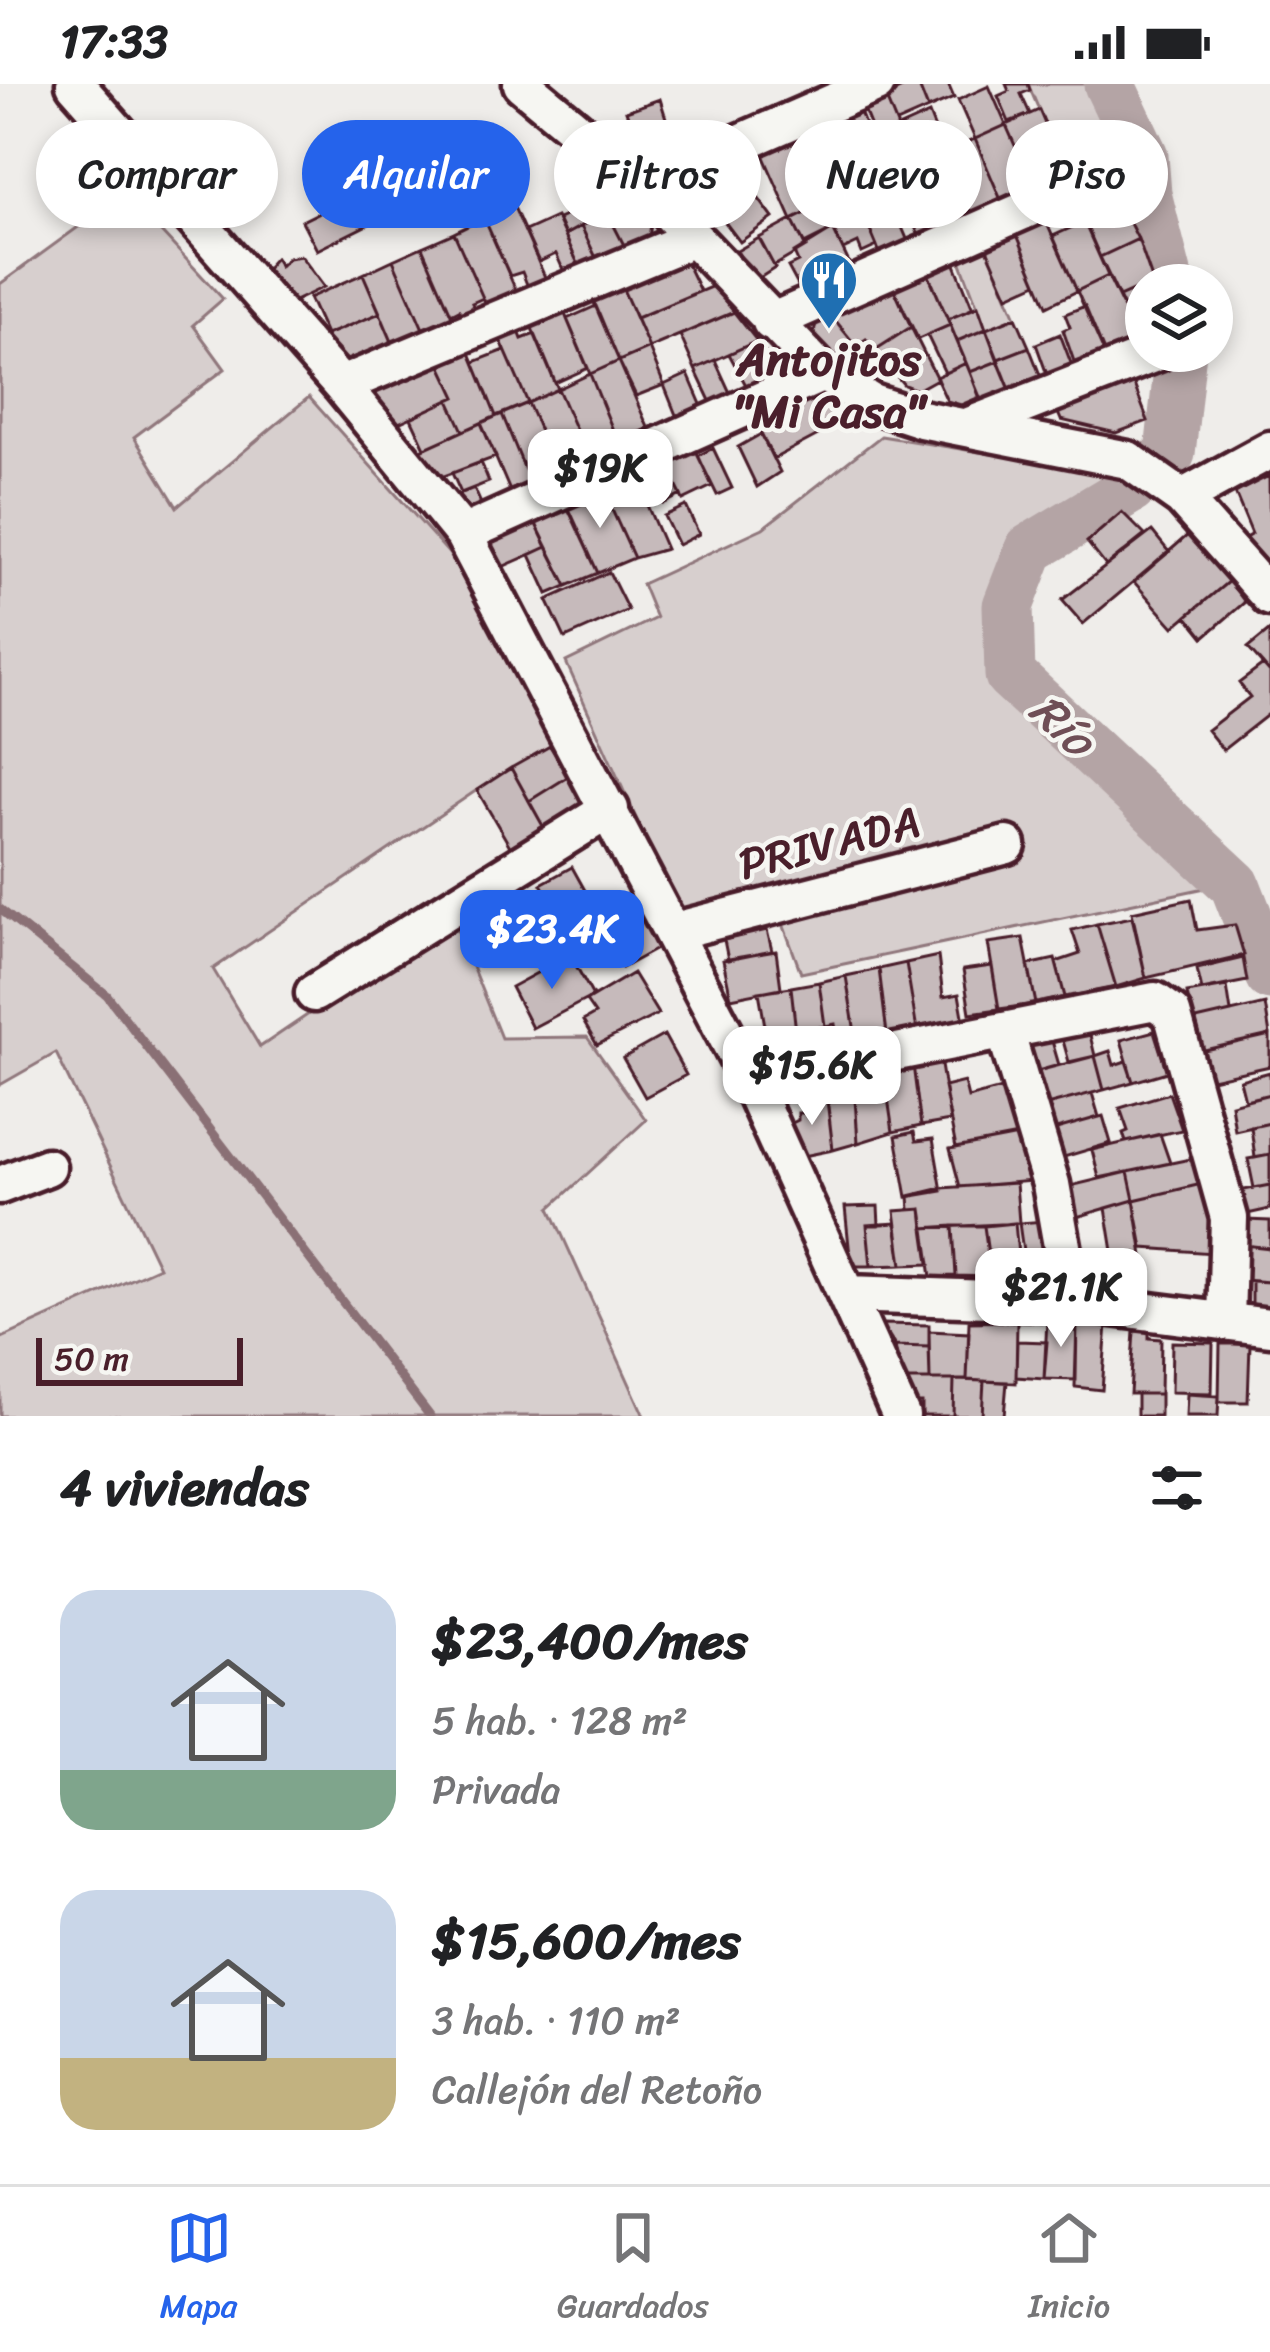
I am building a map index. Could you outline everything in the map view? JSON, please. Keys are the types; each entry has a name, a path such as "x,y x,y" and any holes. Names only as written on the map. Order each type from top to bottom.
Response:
{"street":[{"path":"75,84 341,385 464,533 750,1082 901,1416"},
{"path":"522,84 565,120"},
{"path":"761,134 876,84"},
{"path":"771,322 1006,218"},
{"path":"685,228 823,374 872,403 921,419 1128,460 1182,498 1270,597"},
{"path":"341,385 694,238"},
{"path":"969,426 1125,365"},
{"path":"464,533 823,374"},
{"path":"1182,498 1270,449"},
{"path":"314,993 610,808"},
{"name":"PRIVADA","path":"675,931 1007,845"},
{"path":"750,1082 1155,1001 1172,1013 1229,1218 1226,1321"},
{"path":"1006,1034 1051,1184 1072,1302"},
{"path":"0,1185 47,1167"},
{"path":"848,1294 1072,1302 1270,1327"}],"shaded area":[{"path":"1028,84 1105,84 1122,120 1043,120"},
{"path":"77,228 157,228 223,299 193,325 225,369 134,437 177,507 309,397 452,557 560,740 477,790 213,969 260,1047 452,917 501,1038 587,1037 646,1120 550,1208 644,1416 0,1416 0,1339 159,1267 56,1053 0,1085 0,284"},
{"path":"985,244 1016,317 986,329 958,255"},
{"path":"881,436 1121,475 1030,549 1008,606 1010,675 1205,888 801,973 774,899 683,923 566,662 656,618 642,584 763,528"}],"building":[{"path":"918,84 928,109 895,120 885,96"},
{"path":"918,84 948,84 954,98 928,109"},
{"path":"1006,84 1028,84 1030,90 1021,94 1030,114 1008,120 998,96 1009,91"},
{"path":"989,86 1006,125 982,136 982,120 967,120 958,100"},
{"path":"885,96 895,120 868,120 862,105"},
{"path":"660,99 667,120 629,120 626,111"},
{"path":"858,107 863,120 826,120"},
{"path":"1039,110 1043,120 1017,120"},
{"path":"1006,125 1004,207 982,155 982,136"},
{"path":"785,137 785,204 761,150"},
{"path":"982,155 1004,207 982,217"},
{"path":"761,202 773,218 761,227"},
{"path":"554,218 554,228 561,228 581,270 566,276 556,254 539,262 525,231"},
{"path":"785,224 785,228 796,228 806,247 774,266 759,238"},
{"path":"306,228 361,228 317,250"},
{"path":"488,228 523,228 548,284 530,292 522,272 510,276"},
{"path":"488,228 518,295 488,309 454,233"},
{"path":"582,228 615,228 626,249 598,262"},
{"path":"582,228 598,262 581,270 565,235"},
{"path":"615,228 650,228 649,238 626,249"},
{"path":"729,228 759,228 740,242"},
{"path":"796,228 826,228 828,232 804,244"},
{"path":"833,228 869,228 877,246 862,253 858,243 843,250"},
{"path":"869,228 902,228 910,246 882,258"},
{"path":"916,228 941,228 943,234 922,242"},
{"path":"1049,228 1077,291 1047,306 1015,230"},
{"path":"1071,228 1087,228 1108,276 1077,291 1053,236"},
{"path":"1087,228 1132,228 1138,239 1100,257"},
{"path":"833,229 852,269 801,291 788,267 798,262 794,253"},
{"path":"1015,230 1037,283 1008,296 985,244"},
{"path":"454,233 483,298 472,303 477,312 464,318 459,310 451,314 422,247"},
{"path":"759,238 775,268 755,281 737,251"},
{"path":"1138,239 1147,264 1125,264 1125,294 1119,297 1100,257"},
{"path":"422,247 456,325 427,338 393,260"},
{"path":"301,256 324,287 280,308 263,287 264,270 275,258 280,266 288,258"},
{"path":"952,257 973,309 948,319 926,269"},
{"path":"684,258 700,291 636,318 621,285"},
{"path":"393,260 427,338 396,351 363,274"},
{"path":"926,269 950,325 918,339 892,285"},
{"path":"363,274 380,313 326,335 309,298"},
{"path":"1108,276 1125,311 1125,354 1107,359 1077,291"},
{"path":"621,285 649,348 619,361 592,298"},
{"path":"892,285 911,327 875,350 866,339 856,346 831,315"},
{"path":"713,286 734,312 649,348 636,318"},
{"path":"596,306 619,361 590,374 567,319"},
{"path":"978,306 986,329 957,341 948,319"},
{"path":"1085,306 1107,359 1077,370 1063,330 1070,327 1065,314"},
{"path":"562,307 588,368 555,383 529,321"},
{"path":"734,312 757,341 695,369 680,335"},
{"path":"380,313 396,351 340,374 309,342"},
{"name":"Antojitos \"Mi Casa\"","path":"831,315 856,346 839,358 813,338 816,323"},
{"path":"1016,317 1029,347 998,359 986,329"},
{"path":"950,325 966,363 945,373 927,335"},
{"path":"517,326 522,339 535,334 558,389 528,403 498,334"},
{"path":"911,327 937,379 917,390 904,385 875,350"},
{"path":"986,329 998,361 970,372 957,341"},
{"path":"1060,334 1074,371 1049,380 1036,344"},
{"path":"757,341 768,356 760,360 770,375 747,387 729,354"},
{"path":"1029,347 1044,385 1013,397 998,359"},
{"path":"468,348 496,416 463,431 449,400 456,397 439,361"},
{"path":"649,348 664,385 636,396 619,361"},
{"path":"505,350 528,403 496,416 474,362"},
{"path":"715,360 732,397 712,405 695,369"},
{"path":"439,361 456,397 394,425 385,407 374,412 363,394"},
{"path":"619,361 650,432 619,445 590,374"},
{"path":"998,361 1013,397 984,409 970,372"},
{"path":"966,363 980,397 961,405 947,401 936,377"},
{"path":"1125,370 1148,421 1116,433 1061,420 1053,401"},
{"path":"590,374 619,445 588,458 558,389"},
{"path":"688,374 703,409 678,420 664,385"},
{"path":"558,389 588,458 557,470 528,403"},
{"path":"813,399 848,419 773,459 754,420 787,403 790,409"},
{"path":"449,400 463,431 425,448 411,418"},
{"path":"528,403 557,470 530,482 502,414"},
{"path":"502,414 530,482 510,491 481,423"},
{"path":"481,423 496,457 436,479 415,453"},
{"path":"761,434 780,472 757,487 738,447"},
{"path":"694,446 712,486 683,500 664,459"},
{"path":"713,448 732,488 717,495 698,456"},
{"path":"481,462 489,482 461,493 452,473"},
{"path":"667,467 681,495 663,504 649,476"},
{"path":"633,473 666,549 634,558 602,488"},
{"path":"1269,476 1270,568 1264,571 1240,541 1252,534 1235,493"},
{"path":"474,488 482,506 463,513 450,498"},
{"path":"602,488 634,558 598,573 567,504"},
{"path":"566,504 598,573 567,586 533,518"},
{"path":"686,506 699,534 678,545 664,516"},
{"path":"1122,512 1145,535 1106,566 1087,542"},
{"path":"533,518 547,547 502,567 488,537"},
{"path":"1152,531 1169,552 1083,624 1062,600"},
{"path":"1189,534 1229,581 1174,627 1134,582"},
{"path":"547,547 567,586 548,594 530,555"},
{"path":"609,572 628,610 565,638 547,600"},
{"path":"1229,581 1245,602 1204,637 1187,616"},
{"path":"1270,630 1270,673 1248,648"},
{"path":"1263,665 1270,673 1270,713 1223,750 1207,730 1250,697 1239,683"},
{"path":"550,746 569,776 529,801 511,768"},
{"path":"511,768 548,835 515,855 477,790"},
{"path":"569,776 589,809 548,835 529,801"},
{"path":"572,867 592,903 562,920 541,884"},
{"path":"600,899 615,929 578,950 562,920"},
{"path":"1191,899 1197,930 1235,925 1244,955 1146,978 1132,912"},
{"path":"646,913 664,945 622,968 605,936"},
{"path":"1132,917 1146,978 1116,987 1097,924"},
{"path":"1097,924 1116,987 1065,997 1056,962 1080,954 1072,930"},
{"path":"767,930 772,951 728,960 724,940"},
{"path":"1023,938 1036,1004 999,1009 988,943"},
{"path":"776,951 781,988 731,998 723,960"},
{"path":"570,955 593,996 532,1028 511,987"},
{"path":"938,956 943,997 959,994 964,1022 917,1030 906,963"},
{"path":"1243,958 1247,981 1202,990 1197,969"},
{"path":"1055,959 1065,997 1036,1004 1028,965"},
{"path":"906,963 917,1030 887,1034 879,969"},
{"path":"992,966 999,1009 970,1013 963,970"},
{"path":"879,969 887,1034 856,1039 846,976"},
{"path":"633,973 658,1014 597,1045 583,1021 595,1014 586,1001"},
{"path":"846,976 856,1039 838,1043 835,1024 825,1026 819,982"},
{"path":"819,982 825,1026 816,1028 819,1045 798,1050 791,987"},
{"path":"1227,986 1231,1012 1192,1021 1187,993"},
{"path":"791,987 798,1050 770,1054 759,992"},
{"path":"1265,1004 1270,1035 1200,1051 1192,1021"},
{"path":"1089,1031 1095,1056 1069,1062 1062,1037"},
{"path":"1154,1031 1167,1072 1133,1082 1121,1040"},
{"path":"664,1035 686,1075 645,1097 623,1058"},
{"path":"1270,1035 1270,1066 1207,1080 1200,1051"},
{"path":"1052,1041 1059,1065 1034,1072 1026,1046"},
{"path":"1110,1051 1114,1065 1126,1061 1133,1082 1104,1090 1095,1056"},
{"path":"1095,1056 1104,1090 1039,1107 1030,1073"},
{"path":"940,1059 950,1121 921,1126 913,1065"},
{"path":"913,1065 921,1126 893,1132 884,1071"},
{"path":"884,1071 893,1132 858,1143 854,1078"},
{"path":"1270,1072 1270,1094 1245,1100 1240,1080"},
{"path":"964,1082 968,1098 1008,1087 1023,1135 956,1148 944,1087"},
{"path":"854,1084 858,1143 833,1150 826,1089"},
{"path":"826,1092 833,1150 794,1158 786,1126 798,1120 798,1113 808,1113 808,1094"},
{"path":"1092,1093 1099,1117 1050,1131 1043,1106"},
{"path":"1169,1093 1182,1130 1126,1142 1123,1133 1128,1131 1120,1108"},
{"path":"1270,1094 1270,1123 1235,1131 1231,1104"},
{"path":"1103,1116 1111,1143 1054,1160 1045,1132"},
{"path":"1270,1123 1270,1155 1255,1158 1251,1127"},
{"path":"914,1132 916,1141 933,1139 942,1191 907,1197 896,1136"},
{"path":"1160,1134 1170,1163 1099,1178 1092,1150"},
{"path":"1023,1135 1033,1181 960,1187 950,1149"},
{"path":"1270,1155 1270,1185 1254,1188 1248,1159"},
{"path":"1195,1158 1206,1183 1134,1200 1128,1172"},
{"path":"1128,1172 1134,1200 1070,1219 1062,1188"},
{"path":"1016,1183 1019,1223 924,1228 922,1209 910,1210 909,1196 942,1188"},
{"path":"1206,1183 1215,1223 1213,1253 1143,1248 1134,1200"},
{"path":"1270,1185 1270,1209 1243,1215 1239,1191"},
{"path":"1134,1200 1146,1274 1117,1276 1106,1208"},
{"path":"878,1206 879,1225 867,1225 871,1266 851,1266 845,1207"},
{"path":"922,1209 930,1264 902,1265 895,1211"},
{"path":"1245,1220 1270,1221 1270,1248 1244,1245"},
{"path":"1044,1221 1051,1264 1025,1266 1019,1223"},
{"path":"896,1223 902,1265 871,1266 867,1225"},
{"path":"1015,1223 1019,1265 990,1268 984,1226"},
{"path":"953,1226 956,1276 931,1277 924,1228"},
{"path":"953,1226 984,1226 991,1277 956,1276"},
{"path":"1244,1245 1270,1248 1270,1282 1243,1280"},
{"path":"1252,1281 1270,1282 1270,1314 1252,1313"},
{"path":"1047,1320 1077,1321 1076,1380 1044,1379"},
{"path":"1017,1321 1016,1383 967,1380 969,1322"},
{"path":"1077,1321 1107,1324 1102,1390 1075,1387"},
{"path":"881,1324 929,1325 929,1347 895,1346"},
{"path":"929,1331 969,1333 967,1380 930,1380"},
{"path":"1134,1331 1149,1331 1149,1338 1161,1339 1160,1394 1130,1394"},
{"path":"1017,1341 1047,1342 1044,1379 1016,1377"},
{"path":"1172,1342 1213,1343 1212,1393 1171,1392"},
{"path":"1220,1344 1250,1344 1248,1402 1219,1402"},
{"path":"895,1346 929,1347 930,1380 902,1380"},
{"path":"902,1380 954,1380 953,1416 922,1416 922,1403 910,1403"},
{"path":"954,1380 984,1381 982,1416 953,1416"},
{"path":"984,1381 1007,1382 1004,1416 982,1416"},
{"path":"1137,1394 1160,1394 1160,1416 1137,1416"},
{"path":"1187,1394 1219,1396 1218,1416 1186,1416"}],"waterway":[{"name":"Río","path":"1109,84 1143,156 1146,194 1164,264"},
{"name":"Río","path":"1179,372 1170,453 1130,489 1030,549 1008,606 1010,675 1235,885 1270,975"},
{"path":"0,909 107,995 430,1416"}],"place":[{"name":"Antojitos \"Mi Casa\"","path":"829,331"}]}
